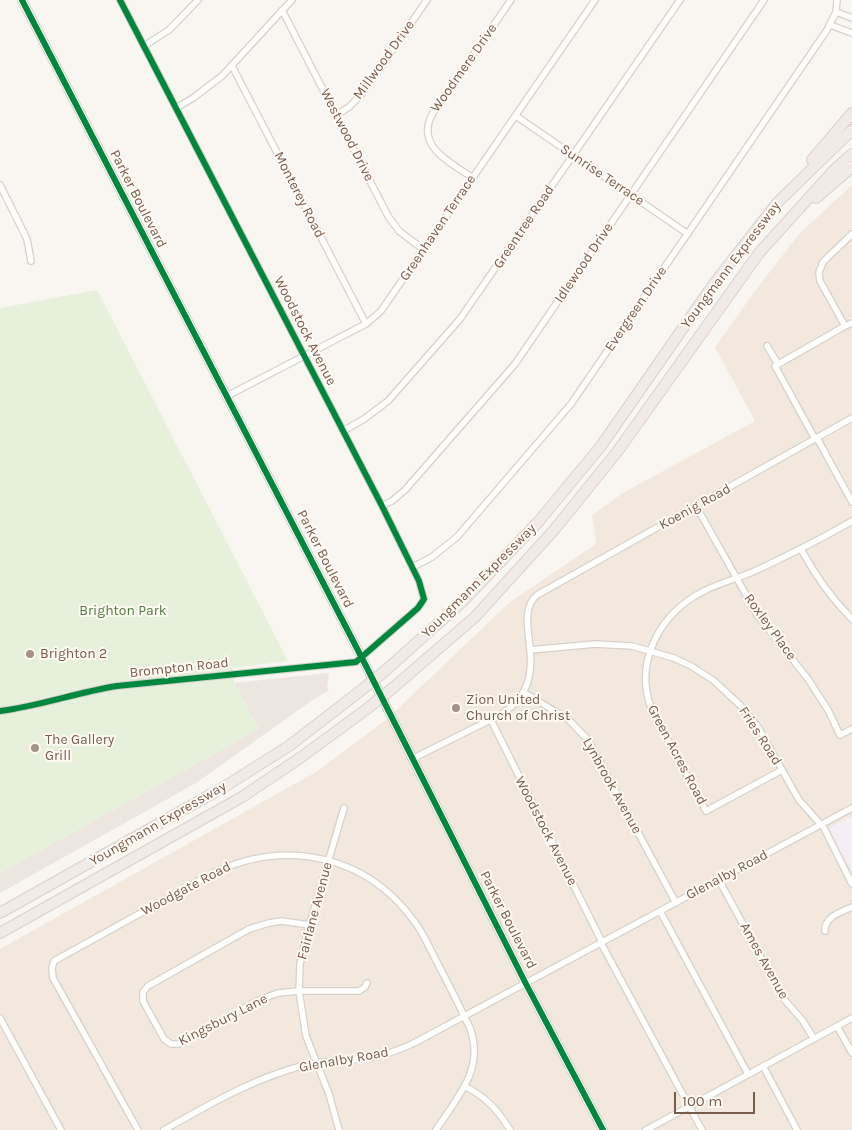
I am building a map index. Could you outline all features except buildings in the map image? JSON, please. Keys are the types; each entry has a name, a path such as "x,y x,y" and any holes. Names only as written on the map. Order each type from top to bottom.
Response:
{"highway":[{"path":"776,203 852,113"},
{"name":"Youngmann Expressway","path":"0,913 224,787 289,746 360,692 462,602 539,521 601,446 713,285 776,203 852,130"},
{"name":"Youngmann Expressway","path":"0,933 242,797 300,758 368,708 475,617 554,530 617,452 759,253 834,170 852,154"},
{"path":"782,226 852,167"}],"street":[{"name":"Parker Boulevard","path":"22,0 361,657 526,984 603,1130"},
{"name":"Woodstock Avenue","path":"120,0 382,506 413,567 424,594 422,603 361,657"},
{"path":"144,46 169,30 198,0"},
{"path":"176,108 212,85 232,66 292,0"},
{"name":"Millwood Drive","path":"336,115 350,107 362,94 427,0"},
{"name":"Woodmere Drive","path":"473,178 433,148 428,136 428,125 433,113 511,0"},
{"name":"Greenhaven Terrace","path":"227,396 366,324 387,304 595,0"},
{"name":"Greentree Road","path":"343,431 364,419 388,401 460,320 680,0"},
{"name":"Idlewood Drive","path":"382,506 392,501 405,490 515,364 764,0"},
{"name":"Evergreen Drive","path":"413,567 432,557 456,537 571,404 830,25 836,12 838,0"},
{"name":"Westwood Drive","path":"282,10 388,216 399,230 424,250"},
{"path":"836,12 852,18"},
{"path":"830,25 852,33"},
{"name":"Monterey Road","path":"232,66 366,324"},
{"name":"Sunrise Terrace","path":"516,116 688,234"},
{"path":"0,185 28,239 31,261"},
{"path":"845,326 820,281 819,272 823,262 852,234"},
{"path":"852,323 775,366 852,502"},
{"path":"767,346 778,364"},
{"name":"Koenig Road","path":"530,650 527,614 530,604 537,595 852,418"},
{"name":"Roxley Place","path":"696,506 764,624 818,694 840,735 852,729"},
{"name":"Green Acres Road","path":"782,770 706,811 651,708 645,678 650,650 664,625 684,604 703,591 737,579 801,549 852,521"},
{"path":"801,549 828,592 852,619"},
{"name":"Fries Road","path":"530,650 622,644 650,650 691,666 712,680 741,706 758,727 799,800 822,825 852,884"},
{"path":"412,759 508,710 523,692 531,669 530,650"},
{"name":"Brompton Road","path":"0,710 42,704 84,692 118,686 324,666 356,662 361,657"},
{"name":"Lynbrook Avenue","path":"523,692 568,719 588,740 676,902"},
{"name":"Woodstock Avenue","path":"490,720 601,943 702,1130"},
{"name":"Fairlane Avenue","path":"338,1130 329,1094 306,1036 299,990 300,964 344,808"},
{"name":"Glenalby Road","path":"164,1130 249,1084 284,1071 316,1063 387,1054 416,1042 852,808"},
{"name":"Woodgate Road","path":"138,1130 53,978 52,968 54,961 229,865 271,855 303,855 329,860 354,870 373,881 393,897 406,910 421,930 473,1036 475,1054 472,1069 464,1086 436,1130"},
{"name":"Ames Avenue","path":"719,880 784,998 803,1021 814,1039"},
{"path":"825,931 825,926 830,918 852,907"},
{"path":"660,911 748,1074"},
{"name":"Kingsbury Lane","path":"310,925 280,921 269,922 249,929 148,986 142,996 164,1039 175,1045 179,1044 268,996 299,990 359,991 367,983"},
{"path":"0,1018 61,1130"},
{"path":"646,1130 852,1018"},
{"path":"837,1026 852,1053"},
{"path":"763,1066 797,1130"},
{"path":"464,1086 491,1103 510,1130"}],"shaded area":[{"path":"852,185 852,1130 0,1130 0,949 316,772 386,720 510,602 596,544 592,515 623,493 755,421 715,347 800,233"},
{"path":"329,673 327,687 329,690 196,783 0,893 0,873 259,729 234,683"},
{"path":"852,816 852,871 829,828"}],"green space":[{"name":"Brighton Park","path":"97,290 288,661 232,668 234,683 259,729 0,873 0,308"}],"cycle path":[{"path":"22,0 364,662 526,984 603,1130"},
{"path":"0,711 117,686 356,662 418,608 424,599 419,581 382,506 120,0"}],"place":[{"name":"Brighton 2","path":"30,654"},
{"name":"Zion United Church of Christ","path":"456,708"},
{"name":"The Gallery Grill","path":"35,748"}]}
